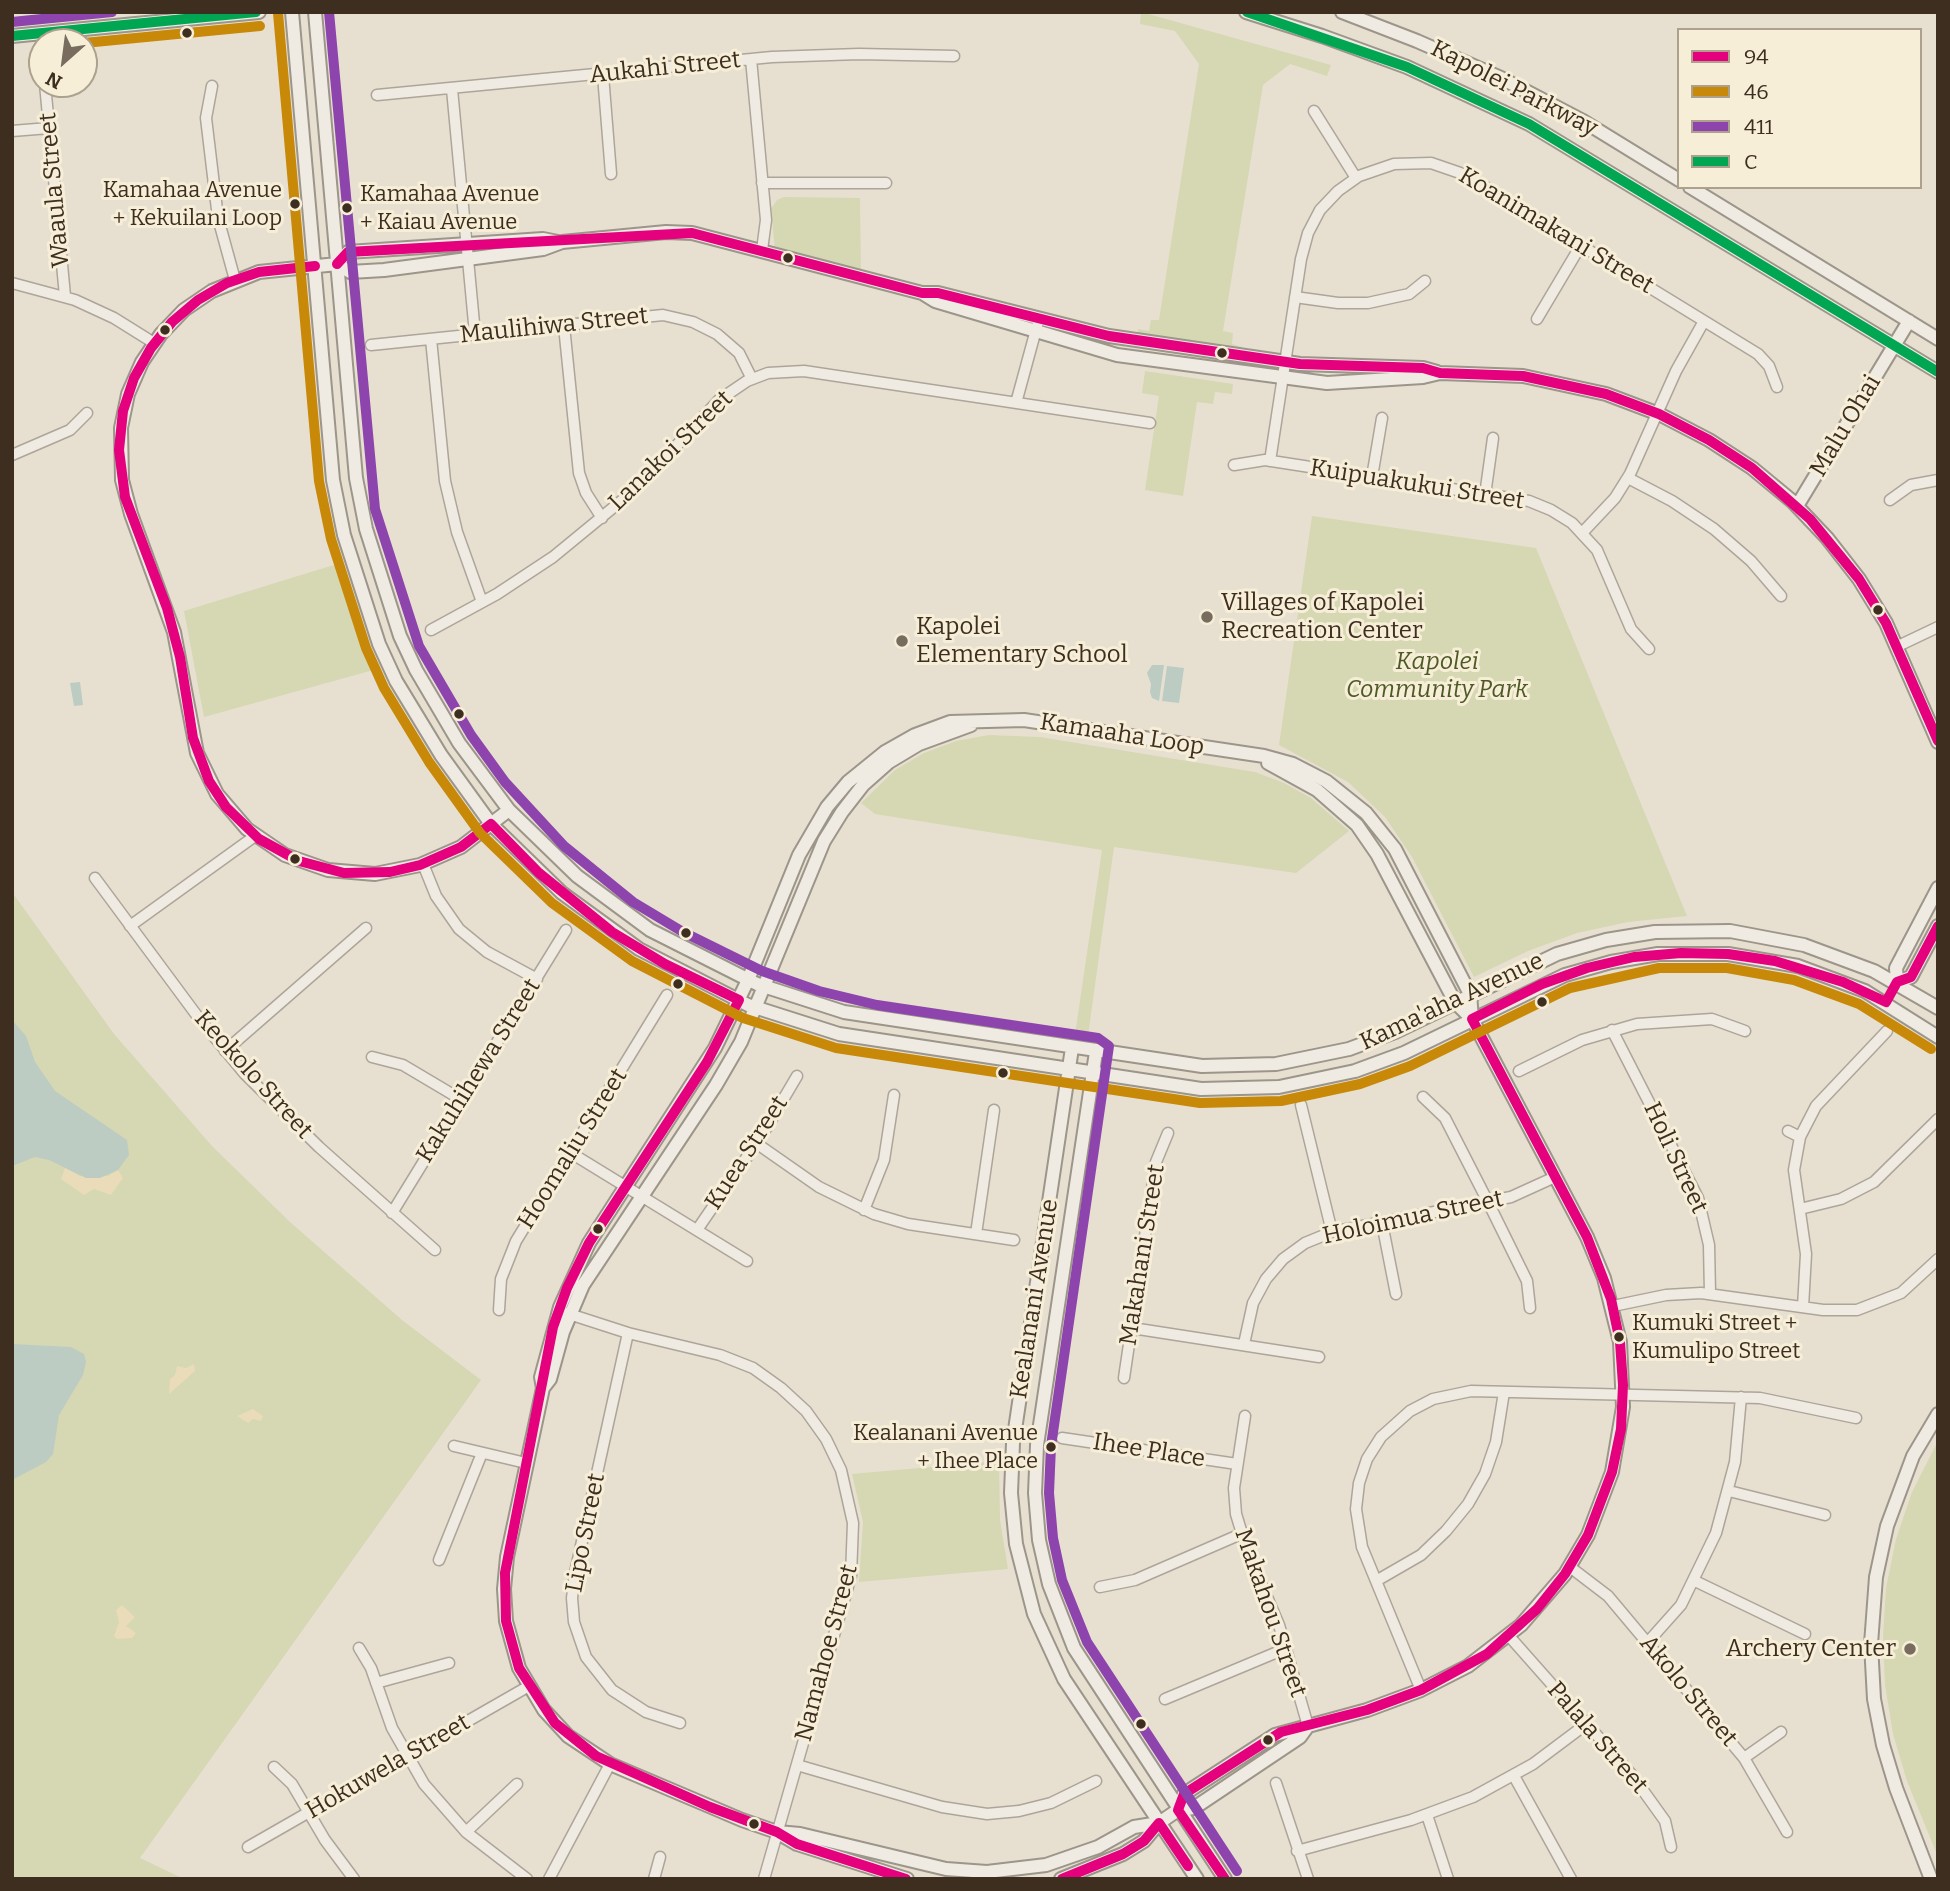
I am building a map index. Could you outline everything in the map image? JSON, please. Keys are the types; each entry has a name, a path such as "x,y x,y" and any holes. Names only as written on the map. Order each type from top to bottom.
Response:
{"street":[{"path":"12,36 259,12"},
{"name":"Kama'aha Avenue","path":"292,12 336,498 372,627 407,700 441,755 491,824 539,873 612,932 665,964 739,1000 809,1026 870,1041 1201,1089 1253,1089 1296,1084 1380,1062 1542,984 1587,968 1634,957 1681,953 1728,954 1775,961 1832,977 1886,1002 1938,1037"},
{"name":"Kama'aha Avenue","path":"315,12 358,495 394,620 426,688 459,743 509,810 554,856 625,913 676,944 748,980 815,1004 874,1019 1202,1066 1276,1064 1325,1055 1372,1041 1533,963 1581,946 1631,935 1680,930 1730,932 1780,939 1828,952 1897,982 1938,1009"},
{"name":"Kapolei Parkway","path":"1342,12 1428,45 1501,78 1583,121 1677,179"},
{"name":"Kapolei Parkway","path":"1254,13 1406,67 1529,124 1938,372"},
{"name":"Aukahi Street","path":"377,94 603,75 751,59 859,54 954,56"},
{"path":"751,59 766,220 762,250"},
{"path":"603,75 611,174"},
{"path":"212,86 206,118 218,218 235,280"},
{"path":"452,89 475,334"},
{"name":"Waaula Street","path":"46,98 65,296"},
{"path":"1314,111 1356,177"},
{"path":"12,131 49,128"},
{"name":"Koanimakani Street","path":"1270,461 1303,246 1313,221 1328,200 1356,177 1394,164 1418,162 1443,166 1466,175 1758,355 1769,366 1777,387"},
{"path":"762,183 886,183"},
{"path":"1693,189 1938,339"},
{"path":"337,264 348,252 542,239 562,242 679,232 706,235 922,293 938,293 1109,336 1286,362 1423,368 1440,373"},
{"path":"509,810 461,847 423,864 374,874 328,870 292,858 255,836 226,807 200,760 192,738 174,632 131,514 122,480 119,445 124,411 134,378 154,343 184,310 235,280 259,272 337,264 350,272 468,259 543,249 562,242"},
{"path":"1537,319 1581,245"},
{"path":"1295,297 1338,303 1368,303 1409,294 1425,281"},
{"path":"12,283 65,296 114,318 154,343"},
{"path":"922,293 935,302 1110,354 1284,378 1349,383 1440,373 1495,373 1551,380 1606,394 1657,413 1731,453 1797,506 1859,579 1896,647 1938,742"},
{"name":"Maulihiwa Street","path":"371,345 653,315 684,319 728,343 744,359 752,379"},
{"path":"1016,403 1040,318"},
{"path":"1583,532 1615,498 1628,478 1676,370 1704,321"},
{"name":"Malu Ohai","path":"1797,506 1909,321"},
{"path":"564,326 579,473 586,493 603,518"},
{"path":"431,339 447,494 465,558 482,603"},
{"name":"Lanakoi Street","path":"431,630 482,603 553,557 603,518 637,488 719,400 752,379 780,371 804,371 1150,423"},
{"path":"12,455 70,430 87,414"},
{"path":"1373,477 1382,418"},
{"path":"1485,495 1493,438"},
{"name":"Kuipuakukui Street","path":"1234,465 1270,461 1540,505 1562,516 1583,532 1602,558 1631,629 1649,649"},
{"path":"1628,478 1672,500 1714,529 1751,561 1781,596"},
{"path":"1890,500 1911,485 1938,480"},
{"path":"1896,647 1938,628"},
{"name":"Kamaaha Loop","path":"564,1312 724,1073 756,1008 824,841 852,798 875,774 904,753 936,737 988,720"},
{"name":"Kamaaha Loop","path":"564,1312 589,1243 707,1062 739,1000 799,855 818,820 842,788 872,761 915,735 950,722 1024,720 1256,756 1293,764 1326,780 1355,802 1377,824 1402,862 1470,994 1472,1019"},
{"name":"Kamaaha Loop","path":"1256,756 1317,790 1356,825 1377,854 1455,1002 1472,1019"},
{"path":"130,926 255,836"},
{"path":"423,864 436,896 459,929 488,951 537,979"},
{"name":"Keokolo Street","path":"95,878 225,1051 287,1117 435,1250"},
{"path":"1886,1002 1897,982 1896,968 1938,888"},
{"path":"1897,982 1911,977 1938,926"},
{"path":"225,1051 366,928"},
{"name":"Kakuhihewa Street","path":"392,1213 566,930"},
{"name":"Hoomaliu Street","path":"499,1310 500,1279 510,1253 667,995"},
{"path":"1061,1879 1123,1854 1144,1840 1159,1823 1178,1810 1184,1794 1275,1735 1421,1690 1468,1666 1509,1636 1537,1609 1570,1567 1588,1535 1609,1483 1621,1429 1623,1395 1620,1342 1613,1306 1596,1257 1472,1019"},
{"path":"1519,1071 1564,1047 1612,1030 1656,1021 1719,1020 1745,1031"},
{"name":"Holi Street","path":"1612,1030 1698,1198 1709,1245 1710,1293"},
{"path":"1803,1307 1806,1254 1794,1170 1800,1137 1816,1106 1887,1031"},
{"name":"Kealanani Avenue","path":"1072,1048 1013,1443 1013,1518 1027,1591 1053,1658 1197,1879"},
{"name":"Kealanani Avenue","path":"1096,1052 1037,1445 1036,1516 1049,1584 1074,1648 1225,1879"},
{"path":"372,1057 403,1065 462,1100"},
{"name":"Kuea Street","path":"697,1230 756,1143 797,1076"},
{"path":"864,1210 884,1160 894,1095"},
{"path":"1423,1097 1445,1118 1488,1202 1527,1281 1530,1308"},
{"path":"1301,1105 1332,1233"},
{"path":"976,1234 994,1110"},
{"path":"1800,1209 1841,1199 1874,1182 1938,1119"},
{"path":"1787,1131 1800,1137"},
{"name":"Makahani Street","path":"1124,1378 1156,1162 1168,1133"},
{"path":"756,1143 819,1187 864,1210 908,1224 1014,1240"},
{"path":"571,1153 747,1261"},
{"name":"Holoimua Street","path":"1244,1345 1253,1303 1274,1269 1305,1243 1332,1233 1522,1194 1555,1177"},
{"path":"1381,1223 1396,1294"},
{"path":"1613,1306 1666,1295 1710,1293 1846,1311 1880,1304 1910,1287 1938,1259"},
{"path":"564,1312 541,1377 543,1388 526,1463 504,1589 509,1637 529,1686 544,1710 568,1735 610,1764 710,1807 777,1832 797,1844 906,1879"},
{"name":"Namahoe Street","path":"564,1312 628,1334 720,1355 767,1377 794,1399 816,1424 841,1470 853,1523 851,1576 764,1879"},
{"path":"1132,1328 1319,1357"},
{"name":"Lipo Street","path":"628,1334 575,1573 572,1598 574,1622 586,1657 612,1690 646,1712 680,1723"},
{"path":"1421,1690 1358,1535 1356,1509 1362,1471 1381,1437 1410,1410 1433,1399 1458,1392 1504,1392 1773,1399 1856,1418"},
{"path":"1376,1581 1421,1555 1447,1531 1468,1504 1485,1474 1496,1443 1504,1392"},
{"path":"1647,1642 1676,1614 1695,1581 1716,1533 1735,1462 1741,1397"},
{"path":"1931,1879 1883,1745 1874,1699 1871,1644 1876,1577 1887,1526 1913,1456 1938,1414"},
{"name":"Makahou Street","path":"1245,1416 1237,1464 1235,1501 1241,1534 1287,1648 1308,1726"},
{"name":"Ihee Place","path":"1062,1438 1237,1464"},
{"path":"454,1446 526,1463"},
{"path":"439,1560 482,1453"},
{"path":"1729,1491 1825,1515"},
{"path":"1100,1587 1135,1580 1241,1534"},
{"name":"Akolo Street","path":"1570,1567 1601,1589 1744,1758 1787,1832"},
{"path":"1695,1581 1805,1634"},
{"name":"Palala Street","path":"1509,1636 1632,1776 1661,1815 1671,1847"},
{"path":"359,1648 367,1659 392,1728 437,1801 466,1832 527,1879"},
{"path":"1166,1699 1287,1648"},
{"path":"376,1683 449,1663"},
{"name":"Hokuwela Street","path":"248,1847 529,1686"},
{"path":"1297,1850 1427,1815 1514,1776 1553,1752 1585,1725"},
{"path":"1744,1758 1782,1732"},
{"path":"550,1879 610,1764"},
{"path":"797,1765 942,1807 987,1814 1019,1811 1051,1803 1096,1781"},
{"path":"274,1767 288,1779 354,1879"},
{"path":"1514,1776 1571,1879"},
{"path":"1276,1783 1308,1879"},
{"path":"466,1832 517,1784"},
{"path":"1427,1815 1448,1879"},
{"path":"777,1832 800,1834 946,1869 1028,1874 1081,1854 1134,1827 1159,1823"},
{"path":"654,1879 660,1857"}],"green space":[{"path":"1141,12 1331,65 1327,76 1290,64 1263,85 1223,331 1233,333 1232,344 1242,347 1240,357 1136,342 1138,329 1149,331 1151,320 1159,320 1199,64 1175,31 1140,24"},
{"path":"784,197 860,198 861,276 775,250 771,209 777,200"},
{"path":"1145,371 1233,384 1232,394 1215,392 1213,404 1197,402 1183,496 1145,490 1159,396 1142,393"},
{"name":"Kapolei Community Park","path":"1312,516 1536,548 1687,916 1628,922 1577,933 1528,951 1474,977 1412,857 1385,817 1348,782 1279,745"},
{"path":"337,564 354,621 377,669 204,717 184,611"},
{"path":"989,735 1040,737 1255,772 1284,783 1311,798 1349,831 1296,873 1114,847 1088,1036 1075,1035 1102,850 875,814 861,803 895,770 924,753 956,741"},
{"path":"12,892 114,1034 212,1146 290,1222 402,1320 481,1380 140,1858 184,1879 12,1879"},
{"name":"Archery Center","path":"1938,1441 1938,1857 1907,1781 1893,1734 1885,1685 1883,1637 1886,1588 1896,1539 1912,1492"},
{"path":"999,1461 1000,1520 1008,1569 859,1582 863,1522 852,1474"}],"sand":[{"path":"65,1168 80,1176 108,1176 118,1170 123,1178 111,1195 94,1189 84,1195 61,1179"},
{"path":"194,1364 195,1371 169,1394 170,1379 175,1375 177,1366 186,1368"},
{"path":"253,1409 263,1416 261,1421 253,1419 248,1423 237,1416"},
{"path":"122,1605 135,1617 126,1626 136,1633 132,1638 117,1639 114,1636 119,1622 116,1610"}],"shaded area":[{"path":"1152,665 1164,665 1159,701 1152,698 1150,692 1151,684 1147,673"},
{"path":"1167,666 1184,668 1179,703 1162,701"},
{"path":"80,682 83,705 74,706 70,683"},
{"path":"12,1020 26,1036 35,1062 55,1091 127,1140 129,1155 118,1170 100,1178 86,1178 49,1160 35,1157 12,1166"},
{"path":"12,1344 71,1347 84,1354 86,1362 83,1375 59,1415 53,1454 46,1462 12,1480"}],"transit line":[{"name":"411","path":"12,22 112,12"},
{"name":"C","path":"12,36 256,12"},
{"name":"411","path":"329,12 375,509 419,646 471,735 505,782 564,846 633,902 683,932 762,971 819,991 877,1005 1098,1038 1109,1046 1051,1446 1049,1493 1053,1538 1062,1580 1087,1642 1237,1871"},
{"name":"C","path":"1247,12 1407,67 1529,124 1938,372"},
{"name":"46","path":"278,13 319,481 331,539 366,648 384,688 429,762 480,833 552,903 632,961 743,1018 836,1048 1200,1103 1281,1101 1360,1084 1410,1066 1570,988 1659,968 1727,968 1794,980 1859,1004 1931,1049"},
{"name":"46","path":"98,42 260,26"},
{"name":"94","path":"337,264 348,252 692,233 922,293 938,293 1109,336 1300,364 1423,368 1440,373 1523,376 1606,394 1659,414 1709,440 1752,468 1810,519 1859,579 1886,623 1938,741"},
{"name":"94","path":"315,266 259,272 227,283 198,300 172,322 151,348 134,378 123,411 119,450 125,497 167,608 180,657 193,738 209,781 226,807 259,839 299,861 344,873 390,872 420,865 461,847 491,824 539,873 612,932 665,964 739,1000 707,1062 589,1243 567,1288 553,1327 505,1573 506,1621 519,1668 555,1723 596,1756 710,1807 777,1832 797,1844 906,1879"},
{"name":"94","path":"1225,1879 1178,1810 1184,1794 1281,1732 1367,1710 1421,1690 1487,1654 1537,1609 1565,1574 1588,1535 1612,1472 1621,1429 1623,1385 1620,1342 1611,1299 1587,1237 1472,1019 1542,984 1587,968 1634,957 1681,953 1728,954 1775,961 1843,982 1886,1002 1897,982 1911,977 1938,926"},
{"name":"94","path":"1062,1879 1123,1854 1144,1841 1159,1823 1188,1866"}],"place":[{"name":"Kamahaa Avenue + Kekuilani Loop","path":"295,204"},
{"name":"Kamahaa Avenue + Kaiau Avenue","path":"347,208"},
{"name":"Villages of Kapolei Recreation Center","path":"1207,617"},
{"name":"Kapolei Elementary School","path":"902,641"},
{"name":"Kumuki Street + Kumulipo Street","path":"1619,1337"},
{"name":"Kealanani Avenue + Ihee Place","path":"1051,1447"},
{"name":"Archery Center","path":"1910,1649"}]}
